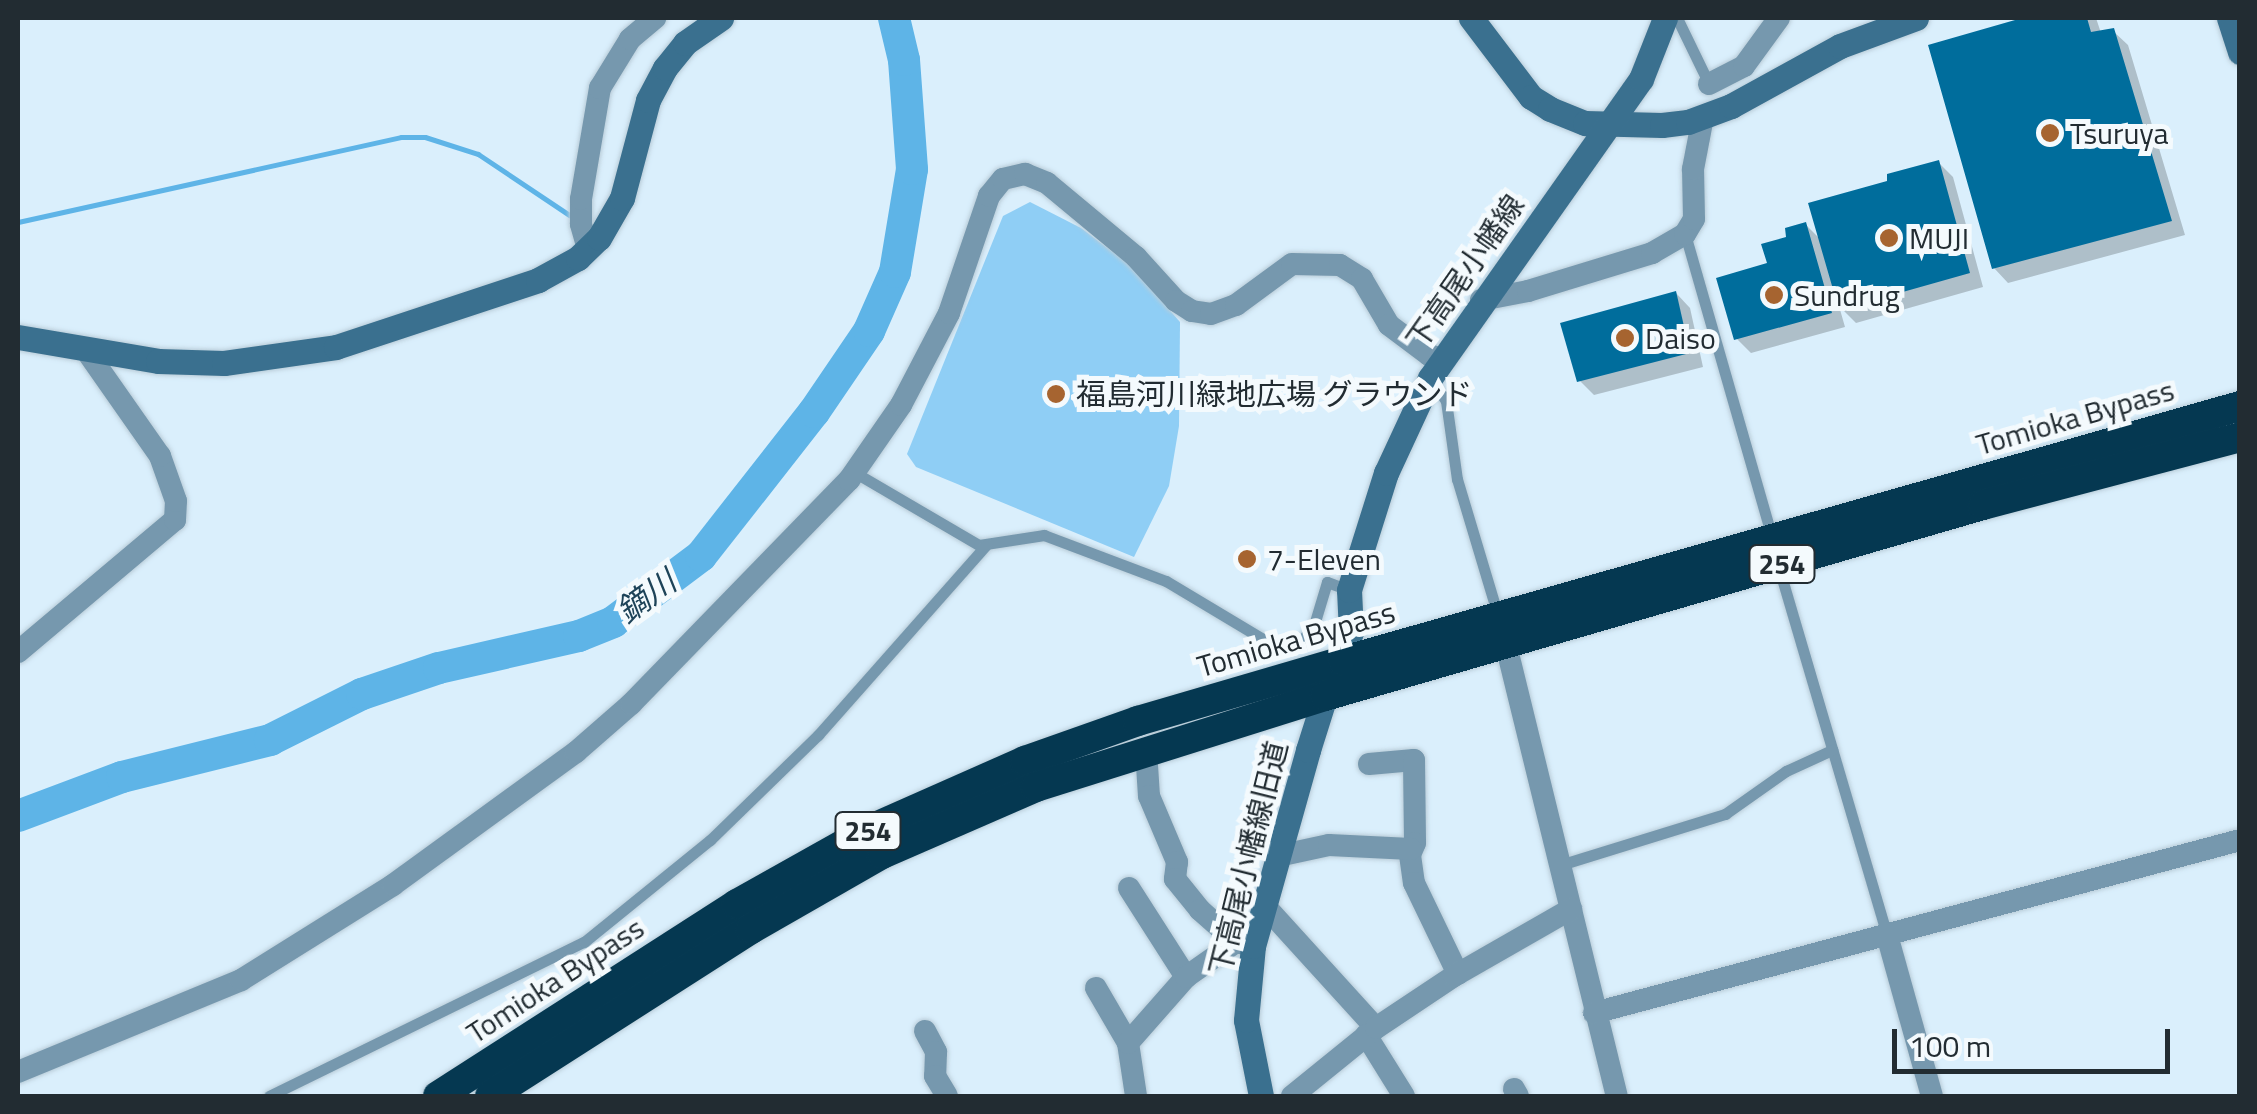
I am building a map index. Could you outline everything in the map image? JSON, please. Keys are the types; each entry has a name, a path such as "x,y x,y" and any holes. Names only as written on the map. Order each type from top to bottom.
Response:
{"highway":[{"name":"Tomioka Bypass","path":"490,1096 751,929 882,854 1036,787 1325,696 1502,632 1775,553 2240,406"},
{"name":"Tomioka Bypass","path":"1775,553 2240,436"},
{"name":"Tomioka Bypass","path":"438,1096 738,904 931,800 1100,734 1343,661 1502,632"}],"street":[{"path":"588,249 581,224 581,199 600,88 630,40 655,18"},
{"path":"18,337 158,361 224,363 336,347 538,280 600,238 622,198 648,100 678,50 721,18"},
{"path":"1471,18 1531,96 1585,122 1662,125 1703,118 1866,34 1916,18"},
{"name":"下高尾小幡線","path":"1325,696 1343,661 1350,632 1349,590 1392,457 1436,368 1610,123 1653,57 1665,18"},
{"path":"1710,84 1744,66 1779,18"},
{"path":"2229,18 2240,52"},
{"path":"1750,57 1765,85"},
{"path":"1481,300 1528,291 1652,253 1685,234 1694,219 1693,169 1703,118"},
{"path":"18,1072 241,980 393,885 576,752 631,704 854,472 901,405 949,313 989,196 1003,179 1025,174 1047,182 1136,256 1176,302 1192,311 1211,314 1236,305 1292,264 1340,265 1362,278 1389,325 1429,355 1436,368"},
{"path":"18,652 175,520 176,501 160,456 85,348"},
{"path":"1502,632 1617,1096"},
{"name":"下高尾小幡線旧道","path":"1261,1096 1246,1020 1244,944 1264,905 1325,696"},
{"path":"1128,1043 1186,977 1244,944 1200,910 1174,878 1176,862 1150,796 1146,750"},
{"path":"1369,764 1414,760 1414,883 1458,974"},
{"path":"1594,1013 2240,840"},
{"path":"1278,856 1329,844 1411,849"},
{"path":"1129,888 1186,977"},
{"path":"1264,905 1371,1031 1404,1096"},
{"path":"1292,1096 1371,1031 1458,974 1570,909"},
{"path":"1887,936 1932,1096"},
{"path":"1096,988 1128,1043 1134,1090 1112,1096"},
{"path":"926,1031 936,1052 935,1076 947,1096"}],"lane":[{"path":"1676,18 1710,84"},
{"path":"1685,234 1887,936"},
{"path":"1436,368 1446,401 1457,480 1502,632"},
{"path":"854,472 986,545"},
{"path":"269,1096 584,942 710,840 804,748 986,545 1044,535 1150,573 1274,645 1292,646 1303,639 1314,625 1327,582 1349,590"},
{"path":"1560,864 1725,814 1786,772 1832,750"}],"shaded area":[{"name":"福島河川緑地広場 グラウンド","path":"1030,202 1081,228 1131,266 1180,322 1179,426 1169,486 1134,557 916,467 907,454 1003,216"}],"building":[{"name":"Tsuruya","path":"2022,18 2087,18 2091,32 2114,28 2172,221 1992,269 1928,45"},
{"name":"MUJI","path":"1939,160 1970,273 1839,310 1808,203 1887,181 1887,174"},
{"name":"Sundrug","path":"1806,222 1832,313 1734,340 1716,278 1767,263 1761,244 1786,237 1785,228"},
{"name":"Daiso","path":"1676,291 1690,353 1577,382 1560,323"}],"waterway":[{"name":"鏑川","path":"18,816 122,777 270,740 362,694 439,668 579,636 613,622 701,556 814,412 869,331 895,272 912,169 904,60 894,18"},
{"path":"18,222 401,137 425,137 478,154 569,215"}],"place":[{"name":"Tsuruya","path":"2050,133"},
{"name":"MUJI","path":"1889,238"},
{"name":"Sundrug","path":"1774,295"},
{"name":"Daiso","path":"1625,338"},
{"name":"福島河川緑地広場 グラウンド","path":"1056,394"},
{"name":"7-Eleven","path":"1247,559"}]}
